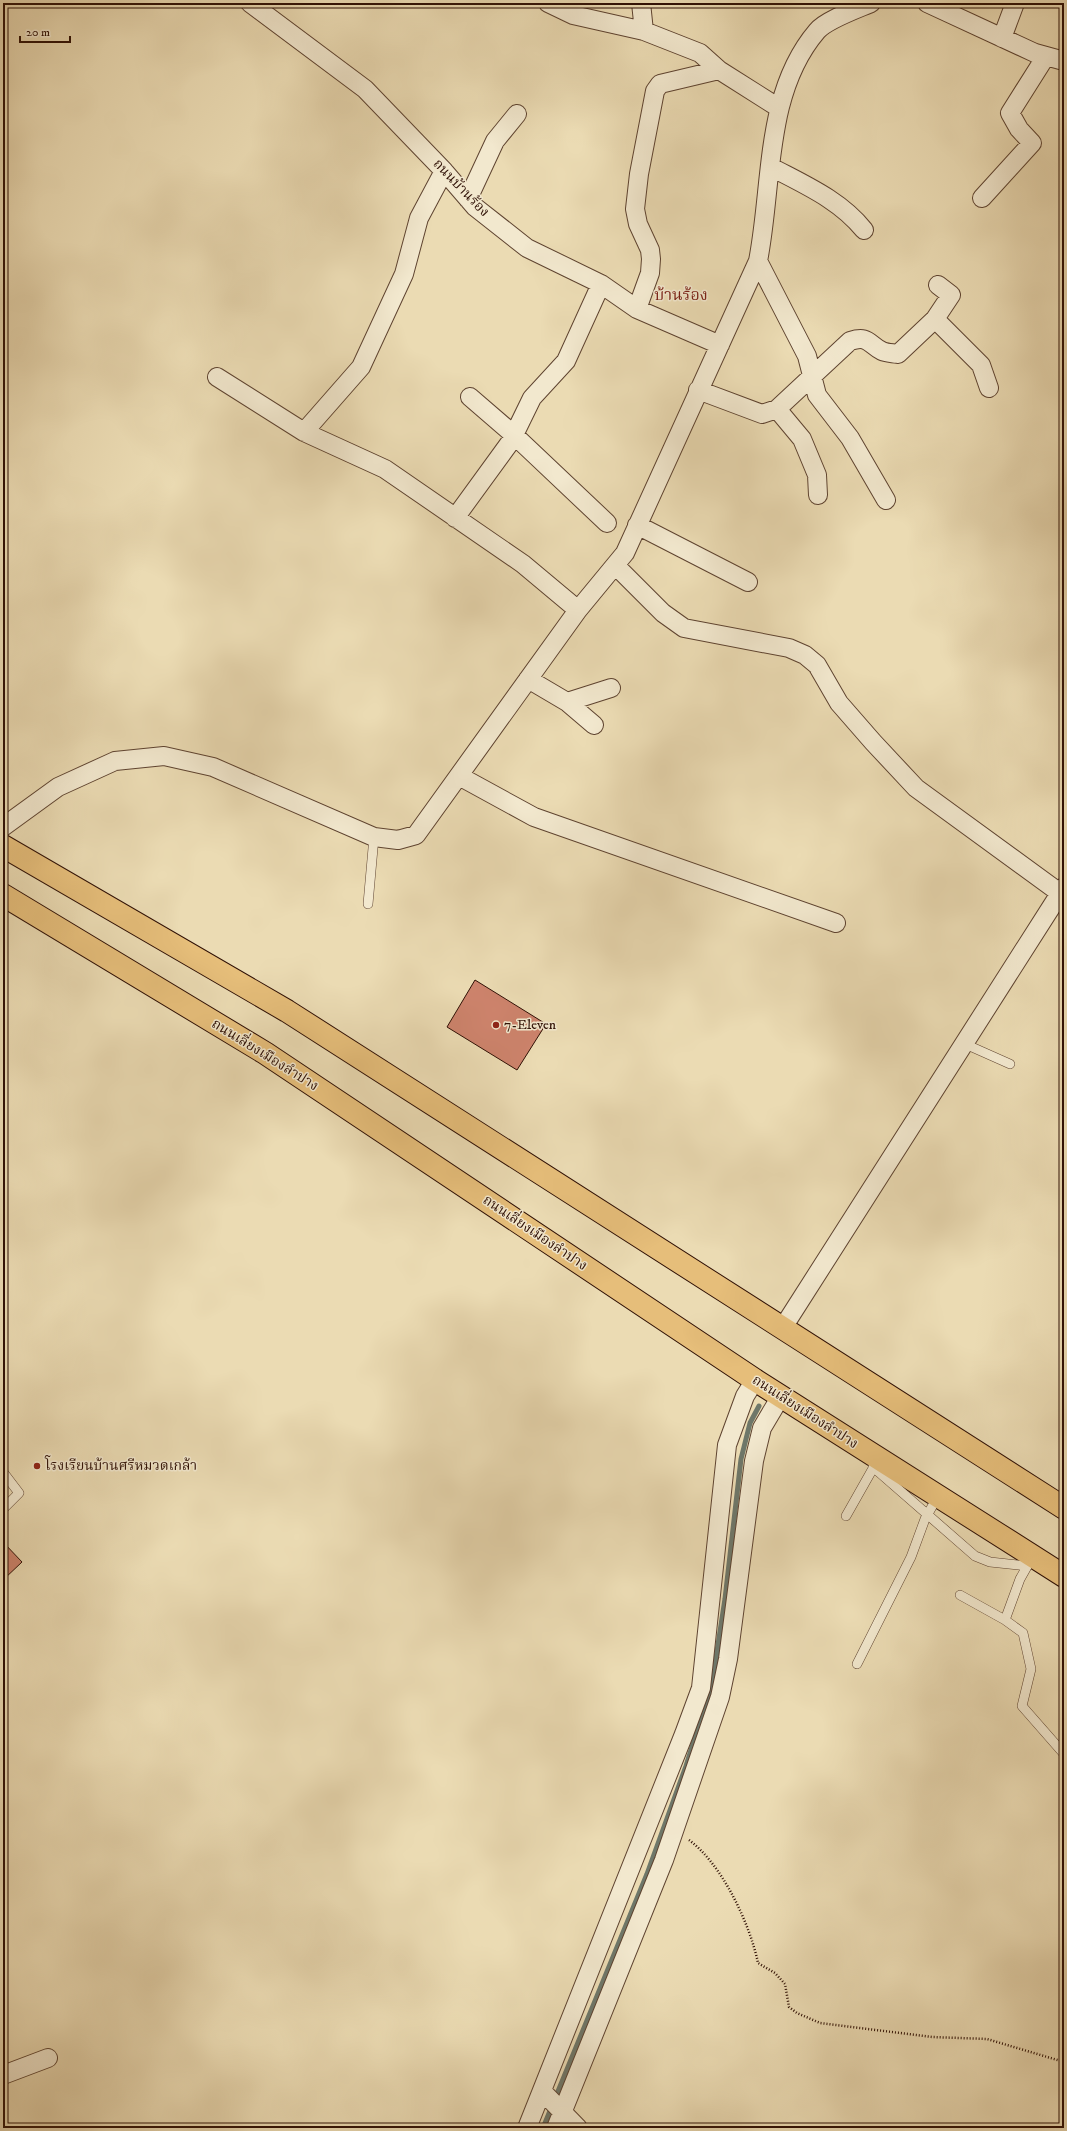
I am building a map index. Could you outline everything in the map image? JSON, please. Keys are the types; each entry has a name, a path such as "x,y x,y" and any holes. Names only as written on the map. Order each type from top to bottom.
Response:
{"highway":[{"path":"3,846 287,1011 1064,1508"},
{"name":"ถนนเลี่ยงเมืองลำปาง","path":"3,895 265,1053 781,1396 876,1462 938,1496 1030,1561 1064,1576"}],"street":[{"name":"ถนนบ้านร้อง","path":"250,3 365,89 444,170 475,207 527,248 601,284 637,309 720,345"},
{"path":"548,3 573,15 644,30 700,53 719,70 780,108"},
{"path":"641,3 644,30"},
{"path":"3,827 58,787 116,761 164,756 213,767 374,837 398,840 416,835 578,610 616,566 625,553 758,261 763,235 780,108 789,75 817,30 840,8 871,3"},
{"path":"927,3 1002,38 1046,56 1064,61"},
{"path":"1002,38 1015,3"},
{"path":"982,198 1032,143 1019,129 1010,113 1046,56"},
{"path":"637,309 650,273 650,250 638,224 635,208 638,174 654,91 660,84 719,70"},
{"path":"468,199 495,142 517,114"},
{"path":"771,167 816,190 852,215 864,230"},
{"path":"304,432 361,367 404,274 418,218 444,170"},
{"path":"758,261 807,356 817,396 850,438 886,500"},
{"path":"455,518 514,435 532,398 566,361 601,284"},
{"path":"698,390 762,414 777,409 850,341 859,338 868,340 882,352 898,354 935,319 951,295 938,285"},
{"path":"935,319 981,365 989,388"},
{"path":"217,377 304,432 385,469 523,564 578,610"},
{"path":"470,397 514,435 607,523"},
{"path":"777,409 802,438 817,475 818,495"},
{"path":"637,525 748,582"},
{"path":"616,566 663,613 684,628 789,648 805,655 817,665 839,703 916,788 1062,890 972,1047 782,1329"},
{"path":"528,679 567,702 594,725"},
{"path":"567,702 611,688"},
{"path":"459,776 534,817 836,923"},
{"path":"527,2128 701,1688 727,1445 744,1396 755,1380"},
{"path":"559,2120 664,1860 720,1697 728,1659 754,1461 762,1428 781,1396"},
{"path":"712,1581 738,1584"},
{"path":"701,1688 720,1697"},
{"path":"638,1849 664,1860"},
{"path":"3,2075 48,2058"},
{"path":"542,2091 559,2120 578,2128"}],"lane":[{"path":"368,904 374,837"},
{"path":"972,1047 1010,1064"},
{"path":"846,1516 876,1462 927,1515 975,1556 990,1562 1030,1561"},
{"path":"3,1472 19,1493 3,1510"},
{"path":"857,1664 911,1557 927,1515 938,1496"},
{"path":"1005,1620 1020,1579 1030,1561"},
{"path":"960,1595 1005,1620 1023,1633 1031,1669 1022,1706 1064,1754"}],"path":[{"path":"674,1831 691,1841 711,1862 731,1890 756,1950 758,1963 776,1973 785,1984 789,2007 797,2014 828,2024 932,2038 988,2039 1064,2062"}],"building":[{"name":"7-Eleven","path":"475,980 546,1024 517,1070 447,1027"},
{"path":"3,1542 22,1562 3,1580"}],"waterway":[{"path":"543,2128 647,1874 686,1766 712,1684 725,1599 741,1459 750,1423 759,1406"}],"place":[{"name":"7-Eleven","path":"496,1025"},
{"name":"โรงเรียนบ้านศรีหมวดเกล้า","path":"37,1466"}],"district":[{"name":"บ้านร้อง","path":"681,295"}]}
